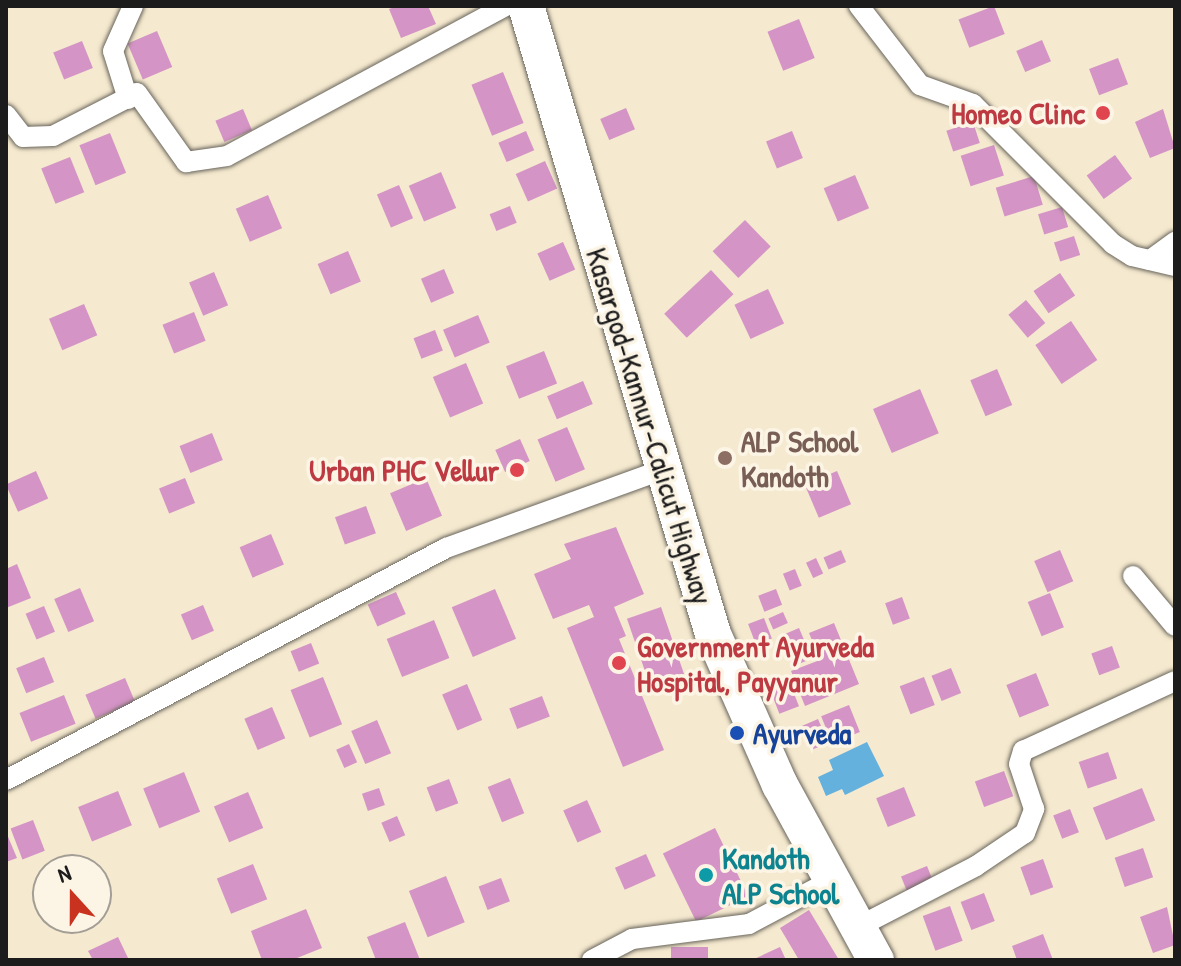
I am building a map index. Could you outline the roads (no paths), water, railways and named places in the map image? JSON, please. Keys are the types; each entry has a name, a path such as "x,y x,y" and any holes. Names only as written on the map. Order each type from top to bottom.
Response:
{"highway":[{"name":"Kasargod-Kannur-Calicut Highway","path":"526,6 713,634 830,881 876,960"}],"street":[{"path":"128,99 113,51 133,6"},
{"path":"6,115 23,137 53,136 137,93 186,162 227,156 506,6"},
{"path":"859,6 920,85 973,104 1113,244 1150,260 1175,266"},
{"path":"1150,260 1175,242"},
{"path":"6,780 446,548 662,470"},
{"path":"1133,576 1175,626"},
{"path":"858,927 976,866 1025,833 1034,809 1019,764 1023,751 1175,681"},
{"path":"592,960 632,939 749,924 830,881"}],"water":[{"path":"867,742 884,776 845,795 842,789 826,796 818,777 833,770 829,760"}],"place":[{"name":"Homeo Clinc","path":"1103,113"},
{"name":"ALP School Kandoth","path":"725,458"},
{"name":"Urban PHC Vellur","path":"517,470"},
{"name":"Government Ayurveda Hospital, Payyanur","path":"619,663"},
{"name":"Ayurveda","path":"737,733"},
{"name":"Kandoth ALP School","path":"706,875"}]}
